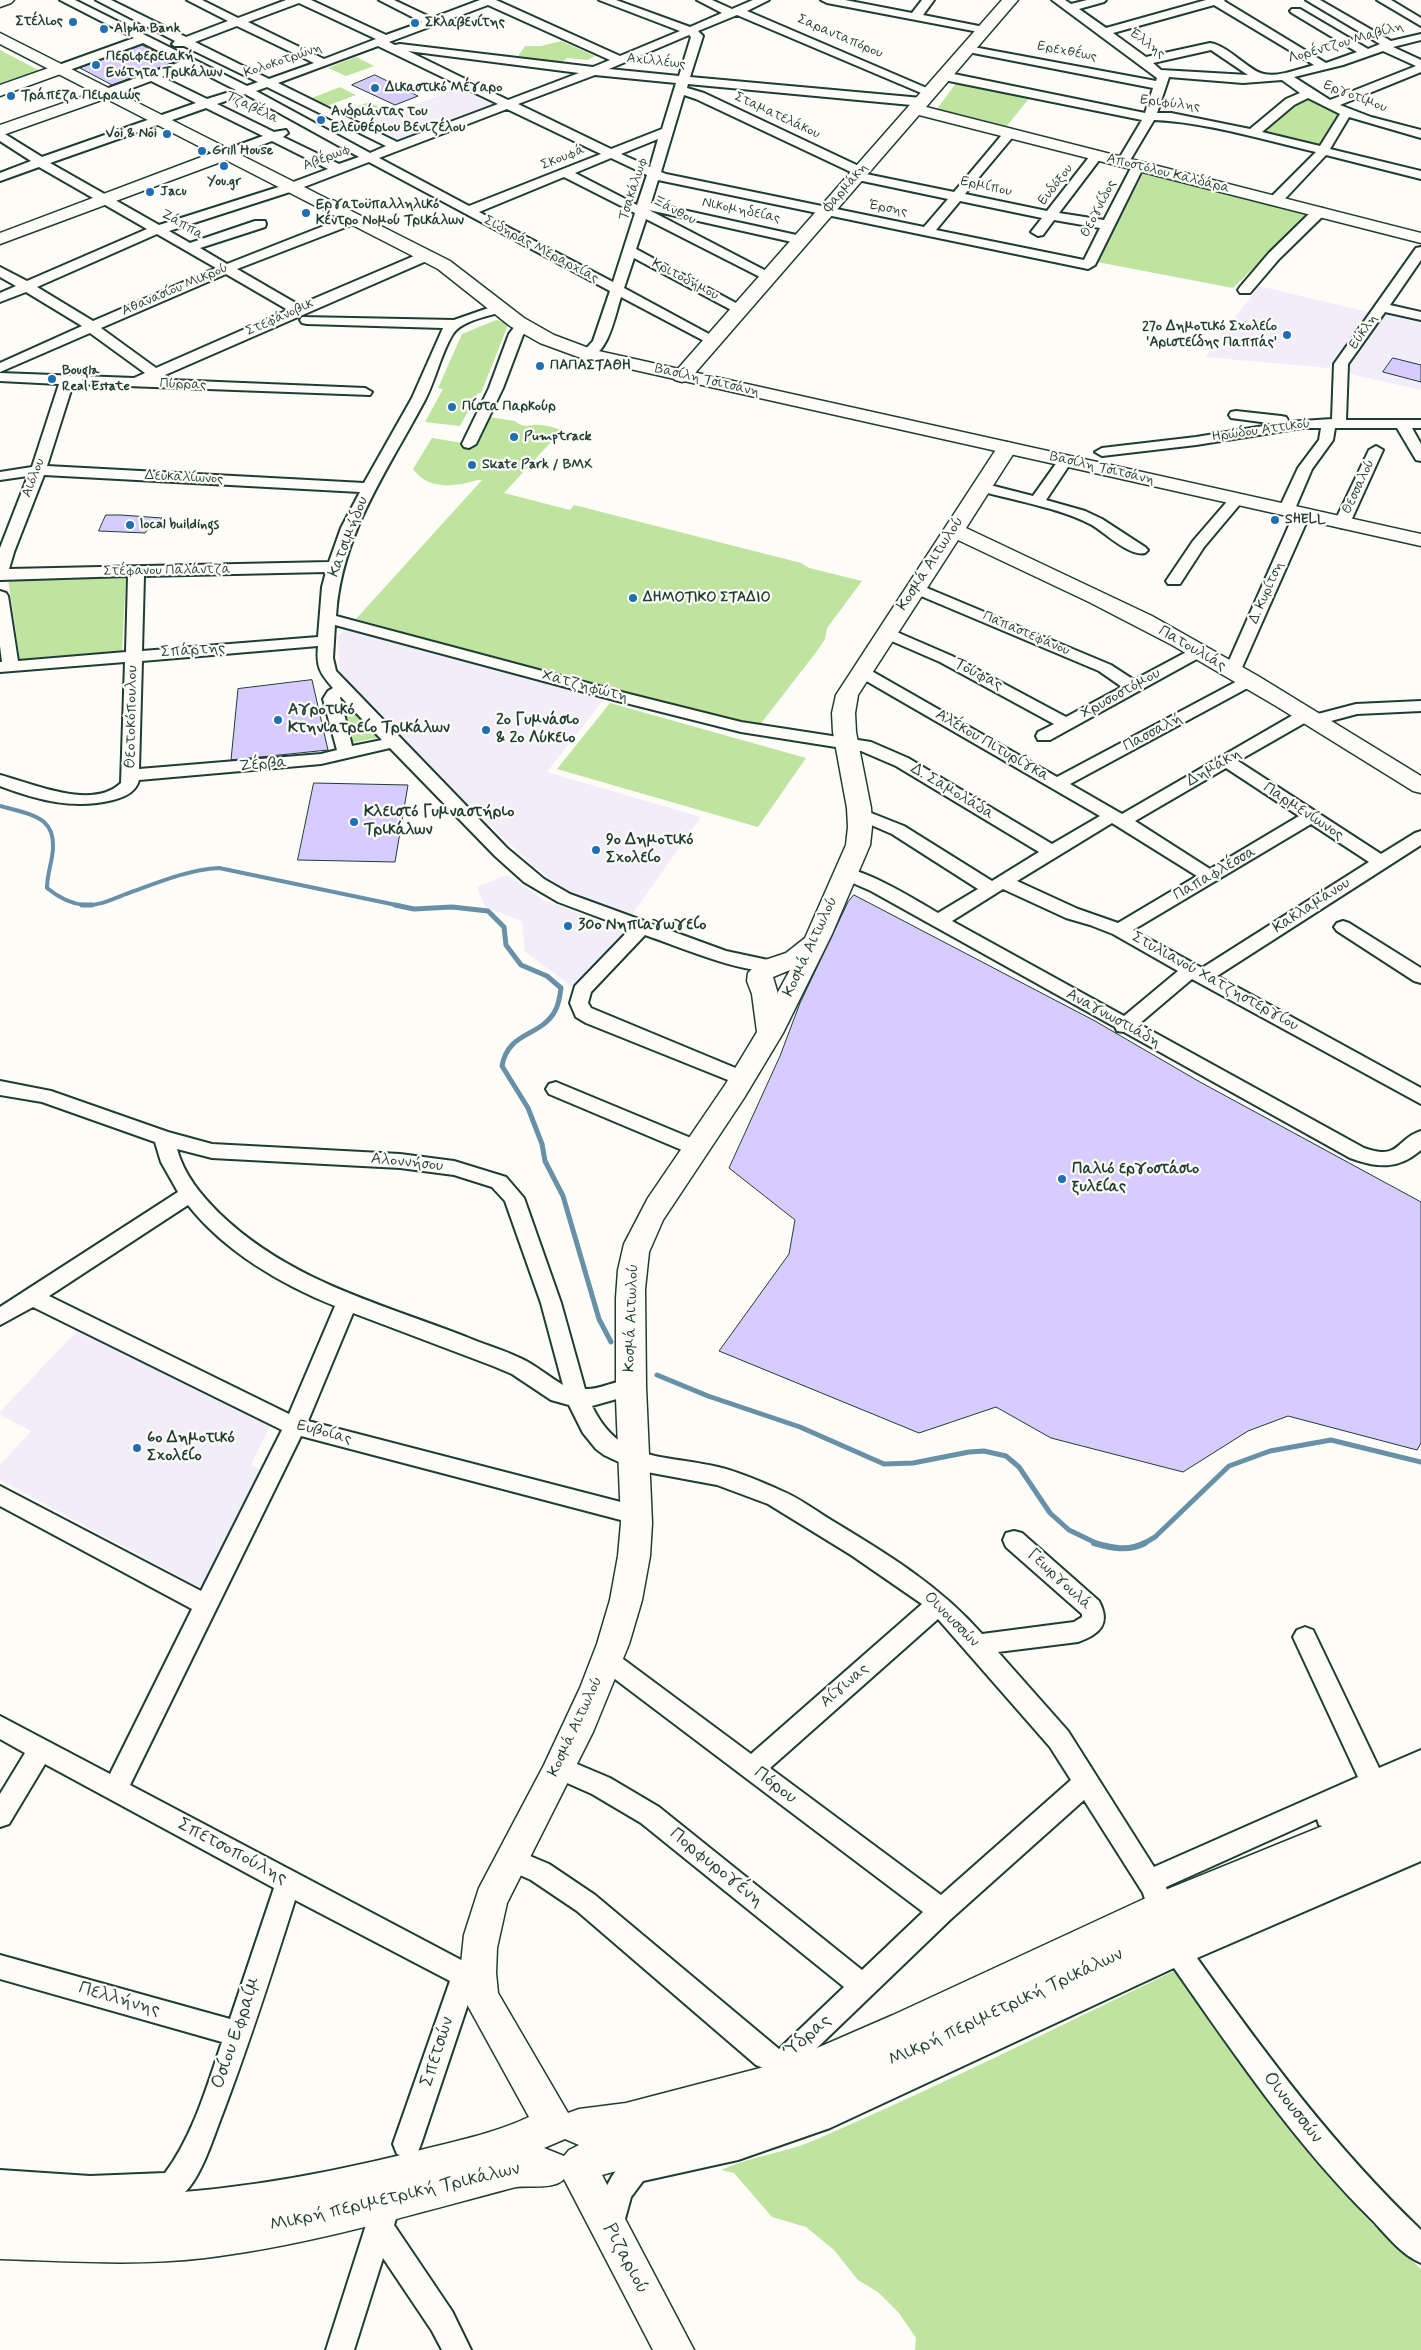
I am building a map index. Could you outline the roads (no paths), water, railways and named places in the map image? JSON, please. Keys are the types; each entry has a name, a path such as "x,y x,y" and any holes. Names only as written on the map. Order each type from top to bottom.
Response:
{"street":[{"path":"0,2 6,0"},
{"name":"Σιδηράς Μεραρχίας","path":"66,0 246,90 501,229 713,340"},
{"path":"102,0 397,147"},
{"path":"116,7 134,0"},
{"path":"193,0 324,63"},
{"path":"164,49 296,0"},
{"name":"Έρσης","path":"302,0 507,105 654,174 825,212 1088,265"},
{"path":"385,0 432,22"},
{"path":"489,0 620,60"},
{"name":"Κολοκοτρώνη","path":"0,177 384,43 489,0"},
{"path":"605,0 691,30"},
{"name":"Σαρανταπόρου","path":"703,0 734,12 923,101"},
{"name":"Αβέρωφ","path":"0,298 158,229 292,188 594,71 763,0"},
{"path":"827,0 861,3 915,17 984,30"},
{"path":"915,17 928,0"},
{"name":"Φαρμάκη","path":"682,376 1010,0"},
{"name":"Έλλης","path":"1058,0 1160,73 1163,80 1130,164"},
{"path":"1070,8 1100,0"},
{"path":"1312,0 1421,66"},
{"path":"1383,0 1421,23"},
{"path":"1105,32 1217,1 1325,67"},
{"path":"1296,10 1368,54"},
{"name":"Τσακάλωφ","path":"588,354 599,342 630,251 697,36 691,30"},
{"name":"Λορέντζου Μαβίλη","path":"1160,73 1262,79 1285,76 1325,67 1368,54 1386,46 1421,37"},
{"name":"Βασίλη Τσιτσάνη","path":"0,38 450,269 523,325 562,346 682,376 1421,540"},
{"path":"0,91 143,39"},
{"name":"Αχιλλέως","path":"384,43 594,71 682,85 923,101"},
{"path":"1145,61 1210,46 1215,47 1262,79"},
{"name":"Ερεχθέως","path":"968,49 1161,86"},
{"path":"0,133 190,62"},
{"path":"1329,105 1421,66"},
{"name":"Τζαβέλα","path":"151,76 339,169"},
{"name":"Εριφύλης","path":"944,76 1140,116 1171,117 1253,133 1421,175"},
{"name":"Εργοτίμου","path":"1285,76 1306,94 1346,113 1421,134"},
{"name":"Σταματελάκου","path":"682,85 700,96 859,174"},
{"path":"1253,133 1290,102 1306,94"},
{"name":"Αποστόλου Καλδάρα","path":"923,101 1010,133 1421,238"},
{"path":"1275,201 1324,151 1346,113"},
{"path":"0,238 307,123"},
{"name":"Σκουφά","path":"469,211 668,131"},
{"name":"Ζάππα","path":"0,133 40,162 227,268 302,315"},
{"path":"926,233 1010,133"},
{"name":"Ευδόξου","path":"1038,232 1097,155"},
{"name":"Θεογνίδος","path":"1088,265 1108,225 1130,164"},
{"name":"Ξάνθου","path":"565,173 643,209 769,276"},
{"name":"Ερμίπου","path":"859,174 957,197 1051,216 1108,225"},
{"path":"715,221 741,194"},
{"name":"Νικομηδείας","path":"643,209 715,221 801,240"},
{"path":"1245,290 1281,249 1319,212"},
{"name":"Αθανασίου Μικρού","path":"0,368 91,326 227,268 354,219"},
{"path":"190,248 260,224"},
{"path":"488,234 501,229"},
{"name":"Κριτοδήμου","path":"630,251 740,309"},
{"name":"Εύκλη","path":"1294,512 1305,468 1326,440 1334,423 1341,364 1421,251"},
{"name":"Στεφάνοβικ","path":"134,383 302,315 426,256"},
{"path":"0,271 91,326 169,385"},
{"path":"1381,306 1421,316"},
{"path":"302,315 424,324 450,333 503,310"},
{"path":"469,444 496,388 516,334 523,325"},
{"name":"Κατσιμήδου","path":"450,333 419,398 349,528 335,567 327,618 325,664 328,672 343,690 501,852 530,878 564,898 722,956 768,976"},
{"name":"Πύρρας","path":"0,377 365,392"},
{"name":"Αιόλου","path":"0,575 6,552 38,470 66,380"},
{"path":"1236,415 1278,419 1294,424"},
{"name":"Ηρώδου Αττικού","path":"1102,452 1196,441 1294,424 1421,424"},
{"path":"1402,424 1421,457"},
{"name":"Κοσμά Αιτωλού","path":"561,2126 481,1997 472,1971 491,1899 591,1700 607,1660 618,1625 632,1566 636,1515 636,1461 630,1387 631,1277 635,1250 646,1225 743,1079 770,1034 795,984 861,833 860,814 846,742 846,700 886,633 1007,448"},
{"name":"Θεσσαλού","path":"1342,523 1376,450"},
{"path":"1037,502 1065,461"},
{"name":"Δευκαλίωνος","path":"0,476 38,470 369,488"},
{"path":"982,487 1080,514 1097,522 1140,550"},
{"path":"1174,581 1198,544 1236,500"},
{"name":"Δ. Κυρίτση","path":"1240,677 1294,512"},
{"name":"Πατουλιάς","path":"953,530 1103,600 1198,652 1311,718 1421,786"},
{"name":"Στέφανου Παλάντζα","path":"0,575 335,567"},
{"name":"Θεοτοκόπουλου","path":"0,780 50,797 79,801 103,797 122,791 130,784 136,572"},
{"name":"Παπαστεφάνου","path":"915,588 1104,668 1133,687"},
{"path":"0,596 5,666"},
{"name":"Χατζηφώτη","path":"327,618 620,697 741,727 846,742"},
{"name":"Τούφας","path":"886,633 946,659 1067,724"},
{"name":"Σπάρτης","path":"5,666 325,641"},
{"name":"Χρυσοστόμου","path":"1044,736 1198,652"},
{"name":"Αλέκου Πιτυρίγκα","path":"862,672 1117,818 1210,876"},
{"name":"Πασσαλή","path":"1057,784 1240,677"},
{"path":"343,690 332,696 346,754"},
{"path":"334,710 357,704"},
{"name":"Δημάκη","path":"938,921 1052,852 1311,718 1356,709 1421,706"},
{"name":"Ζέρβα","path":"131,775 303,761 346,754 394,742"},
{"name":"Δ. Σαμολάδα","path":"846,742 879,751 902,762 1052,852"},
{"name":"Παρμενίωνος","path":"1226,761 1381,862"},
{"name":"Στυλιανού Χατζηστεργίου","path":"860,814 898,830 997,885 1119,930 1421,1097"},
{"name":"Παπαφλέσσα","path":"1119,930 1312,817"},
{"name":"Κακλαμάνου","path":"1124,1026 1197,973 1421,836"},
{"name":"Αναγνωστιάδη","path":"845,873 869,883 1357,1154 1384,1161 1400,1157 1421,1138"},
{"path":"642,927 582,990 579,1003 583,1012 593,1018 743,1079"},
{"path":"1343,927 1418,970"},
{"path":"770,1034 765,994 768,976 801,956 813,944"},
{"path":"791,969 795,972 795,984 776,992 768,976 791,969"},
{"name":"Αλοννήσου","path":"0,1088 64,1101 164,1138 228,1153 335,1156 454,1168 499,1182 514,1198 520,1214 551,1303 577,1398 590,1427 612,1450 636,1461"},
{"path":"556,1089 696,1148"},
{"path":"164,1138 166,1154 172,1167 190,1194 206,1212 247,1246 280,1269 347,1303 520,1368 559,1394 577,1398 596,1398 630,1387"},
{"path":"0,1317 190,1194"},
{"name":"Ευβοίας","path":"32,1297 274,1418 294,1426 636,1515"},
{"path":"115,1789 294,1426 347,1303"},
{"name":"Οινουσσών","path":"636,1461 719,1476 776,1498 859,1548 939,1604 1060,1739 1154,1894"},
{"path":"0,1494 206,1605"},
{"name":"Γεωργουλά","path":"976,1645 1078,1632 1093,1623 1095,1618 1092,1608 1014,1540"},
{"name":"Αίγινας","path":"752,1768 939,1604"},
{"path":"1305,1637 1373,1782"},
{"name":"Πόρου","path":"607,1660 942,1911"},
{"name":"Σπετσοπούλης","path":"0,1727 288,1883 472,1971"},
{"path":"0,1816 41,1748"},
{"path":"1154,1894 1373,1782 1421,1761"},
{"name":"Πορφυρογένη","path":"558,1767 601,1786 650,1815 864,1987"},
{"path":"1154,1894 1421,1778"},
{"name":"Ύδρας","path":"511,1859 540,1872 586,1903 765,2056 780,2062 786,2060 942,1911 1086,1782"},
{"name":"Μικρή περιμετρική Τρικάλων","path":"0,2208 117,2214 164,2212 260,2202 396,2175 502,2146 561,2126 626,2121 742,2092 790,2078 897,2031 1154,1894 1421,1802"},
{"name":"Μικρή περιμετρική Τρικάλων","path":"0,2240 126,2244 206,2239 329,2217 383,2215 516,2168 570,2166 617,2151 756,2115 831,2090 1179,1928 1421,1826"},
{"path":"610,2230 619,2192 628,2177 636,2169 738,2146 830,2115 1180,1953 1421,1849"},
{"name":"Οσίου Εφραίμ","path":"0,2184 127,2190 168,2186 180,2180 188,2167 210,2114 288,1883"},
{"name":"Οινουσσών","path":"1180,1953 1240,2040 1310,2132 1356,2183 1421,2249"},
{"name":"Πελλήνης","path":"0,1967 237,2034"},
{"name":"Σπετσών","path":"407,2144 472,1971"},
{"path":"561,2126 586,2135 588,2144 587,2154 570,2166"},
{"name":"Ριζαριού","path":"570,2166 610,2230 674,2350"},
{"path":"340,2350 383,2215"},
{"path":"383,2215 457,2350"}],"waterway":[{"path":"0,806 32,815 47,825 53,843 47,888 69,902 85,905"},
{"path":"90,905 195,871 219,868 401,906"},
{"path":"85,905 90,905"},
{"path":"395,905 414,909 452,907 488,911 504,927 506,945 521,965 547,976 561,988 557,1006 549,1019 542,1026 511,1046 505,1055 502,1066 528,1108 542,1144 545,1161 563,1196 599,1319 611,1342"},
{"path":"657,1375 708,1396 800,1427 884,1464 913,1463 969,1452 984,1451 1006,1456 1019,1467 1050,1513 1069,1530 1098,1544"},
{"path":"1143,1544 1155,1537 1229,1466 1270,1451 1331,1440 1421,1462"},
{"path":"1094,1543 1113,1548 1132,1548 1143,1544"}],"place":[{"name":"Στέλιος","path":"73,22"},
{"name":"Σκλαβενίτης","path":"415,23"},
{"name":"Alpha Bank","path":"104,29"},
{"name":"Περιφερειακή Ενότητα Τρικάλων","path":"96,65"},
{"name":"Δικαστικό Μέγαρο","path":"375,88"},
{"name":"Τράπεζα Πειραιώς","path":"11,96"},
{"name":"Ανδριάντας του Ελευθέριου Βενιζέλου","path":"321,120"},
{"name":"Voi & Noi","path":"167,134"},
{"name":"Grill House","path":"202,151"},
{"name":"You.gr","path":"224,166"},
{"name":"Jacu","path":"150,192"},
{"name":"Εργατοϋπαλληλικό Κέντρο Νομού Τρικάλων","path":"306,213"},
{"name":"27ο Δημοτικό Σχολείο 'Αριστείδης Παππάς'","path":"1287,335"},
{"name":"ΠΑΠΑΣΤΑΘΗ","path":"540,366"},
{"name":"Bougla Real Estate","path":"52,379"},
{"name":"Πίστα Παρκούρ","path":"452,407"},
{"name":"Pumptrack","path":"514,437"},
{"name":"Skate Park / BMX","path":"472,465"},
{"name":"SHELL","path":"1275,520"},
{"name":"local buildings","path":"130,525"},
{"name":"ΔΗΜΟΤΙΚΟ ΣΤΑΔΙΟ","path":"633,598"},
{"name":"Αγροτικό Κτηνιατρείο Τρικάλων","path":"278,720"},
{"name":"2ο Γυμνάσιο & 2ο Λύκειο","path":"486,730"},
{"name":"Κλειστό Γυμναστήριο Τρικάλων","path":"354,822"},
{"name":"9ο Δημοτικό Σχολείο","path":"596,850"},
{"name":"30ο Νηπιαγωγείο","path":"568,926"},
{"name":"Παλιό εργοστάσιο ξυλείας","path":"1062,1179"},
{"name":"6ο Δημοτικό Σχολείο","path":"137,1448"}]}
